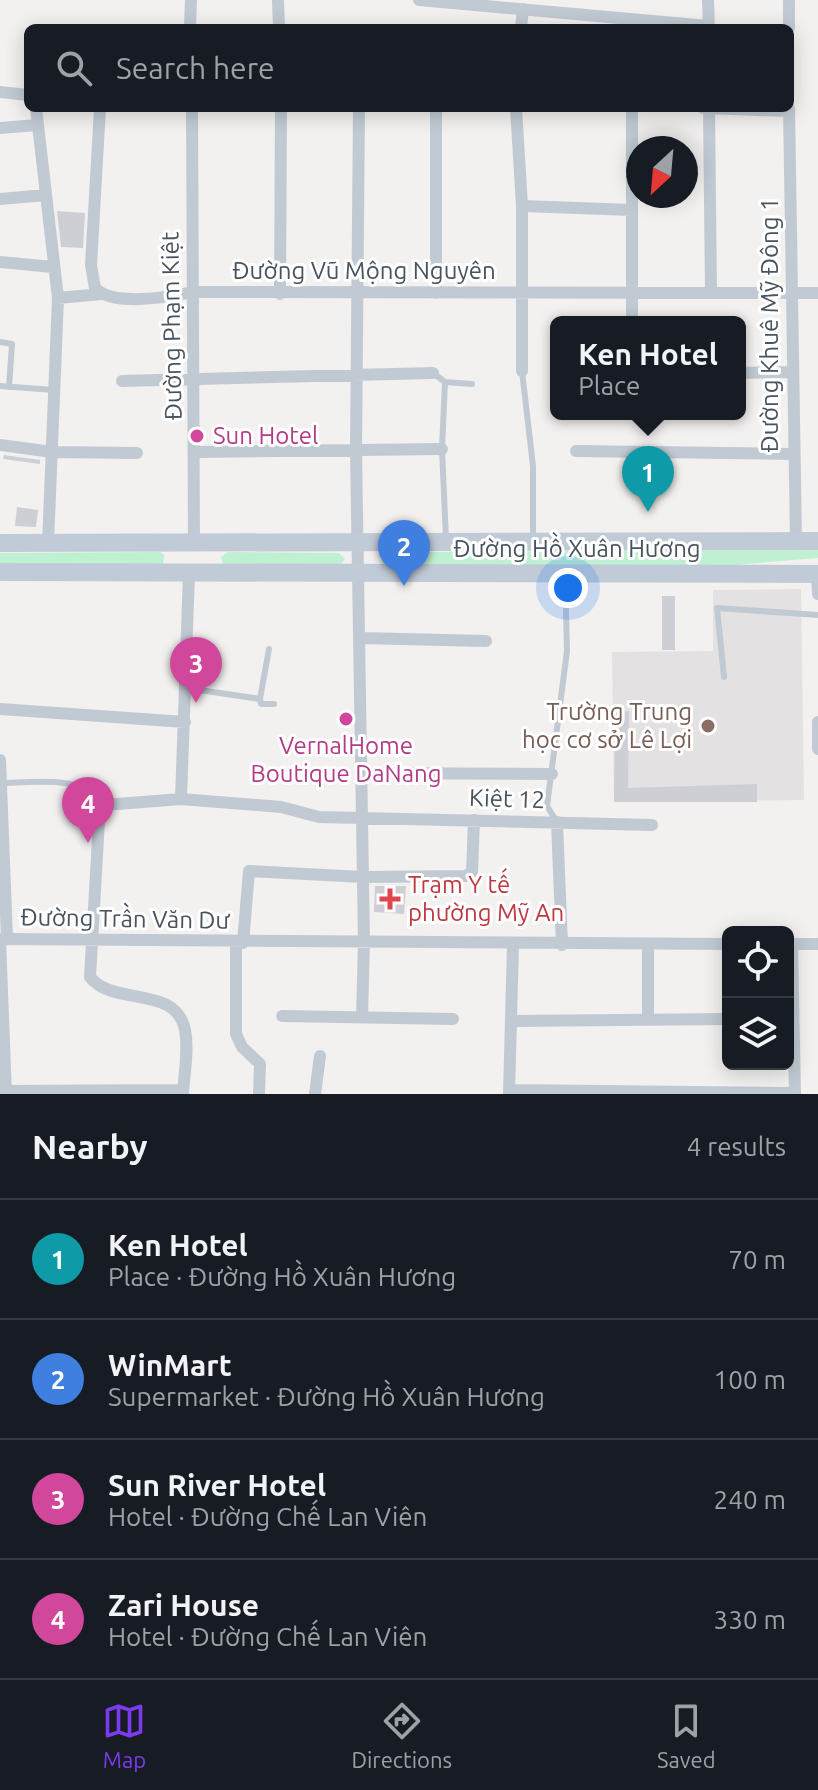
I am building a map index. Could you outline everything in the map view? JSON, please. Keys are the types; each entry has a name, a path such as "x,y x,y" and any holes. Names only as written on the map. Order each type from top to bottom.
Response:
{"main road":[{"name":"Đường Hồ Xuân Hương","path":"0,543 818,541"},
{"path":"191,573 192,543"},
{"path":"191,573 192,543"},
{"name":"Đường Hồ Xuân Hương","path":"0,572 818,574"}],"street":[{"path":"190,24 191,0"},
{"path":"278,0 279,24"},
{"path":"419,0 677,24"},
{"path":"708,0 708,24"},
{"path":"789,0 789,24"},
{"path":"521,24 523,9"},
{"path":"0,92 24,95"},
{"path":"36,112 58,298 48,543"},
{"path":"100,112 91,265 92,281 101,294"},
{"name":"Đường Phạm Kiệt","path":"192,112 195,452 192,543"},
{"path":"280,294 281,112"},
{"path":"359,112 360,293 356,450 364,942 362,1017"},
{"path":"436,112 436,293"},
{"path":"516,112 522,206 522,371"},
{"path":"632,112 632,316"},
{"path":"707,112 711,293"},
{"name":"Đường Khuê Mỹ Đông 1","path":"789,112 793,292 792,454 796,541"},
{"path":"0,128 38,125"},
{"path":"0,199 46,195"},
{"path":"522,206 632,210"},
{"path":"0,262 53,267"},
{"name":"Đường Vũ Mộng Nguyên","path":"58,298 101,294 114,298 193,292 818,293"},
{"path":"746,373 791,372"},
{"path":"122,381 433,373"},
{"path":"0,445 52,452 137,453"},
{"path":"195,452 442,449"},
{"path":"576,451 792,454"},
{"path":"181,799 191,573"},
{"path":"818,574 818,594"},
{"path":"359,638 486,641"},
{"path":"0,709 185,722"},
{"path":"818,722 818,749"},
{"name":"Đường Trần Văn Dư","path":"1,771 3,939 513,945 722,944"},
{"path":"360,773 552,774"},
{"name":"Kiệt 12","path":"104,805 181,799 281,807 319,817 652,825"},
{"path":"3,939 4,1093 183,1092 185,1035 179,1017 162,1003 110,992 96,985 90,977 99,821 104,805"},
{"path":"362,877 470,875 474,820"},
{"path":"557,822 562,945"},
{"name":"Đường Trần Văn Dư","path":"240,943 249,871 362,877"},
{"path":"240,943 236,1016 239,1043 260,1064 259,1094"},
{"path":"794,944 818,944"},
{"path":"513,945 509,1092 795,1093 794,1070"},
{"path":"648,945 648,1018"},
{"path":"282,1016 453,1019"},
{"path":"512,1021 722,1019"},
{"path":"315,1094 320,1056"}],"lane":[{"path":"0,342 12,344 9,387"},
{"path":"522,371 533,466 533,543"},
{"path":"433,373 445,382 472,384"},
{"path":"445,382 442,449 446,542"},
{"path":"0,386 54,390"},
{"path":"557,822 547,806 567,651 565,573"},
{"path":"724,677 717,608 818,615"},
{"path":"269,649 260,699 261,704 274,704"},
{"path":"186,688 260,699"},
{"path":"1,771 42,782 89,788 104,805"}],"shaded area":[{"name":"Trường Trung học cơ sở Lê Lợi","path":"801,589 804,800 614,802 612,652 713,651 713,590"}],"green space":[{"path":"818,550 818,558 733,565 384,566 382,560 389,552"},
{"path":"160,552 164,555 163,564 0,567 0,553"},
{"path":"228,552 339,553 345,559 339,566 223,565 221,557"}],"building":[{"path":"57,211 85,213 83,248 61,247"},
{"path":"4,455 40,460 40,464 3,459"},
{"path":"17,507 38,510 36,527 15,526"},
{"path":"662,596 675,596 675,650 662,650"},
{"path":"615,711 629,711 628,788 757,784 757,802 614,802"},
{"name":"Trạm Y tế phường Mỹ An","path":"375,886 406,886 404,914 374,912"}],"place":[{"name":"Sun Hotel","path":"197,436"},
{"name":"Ken Hotel","path":"648,512"},
{"name":"WinMart","path":"404,586"},
{"name":"Sun River Hotel","path":"196,703"},
{"name":"VernalHome Boutique DaNang","path":"346,719"},
{"name":"Trường Trung học cơ sở Lê Lợi","path":"708,726"},
{"name":"Zari House","path":"88,843"},
{"name":"Trạm Y tế phường Mỹ An","path":"390,899"}]}
